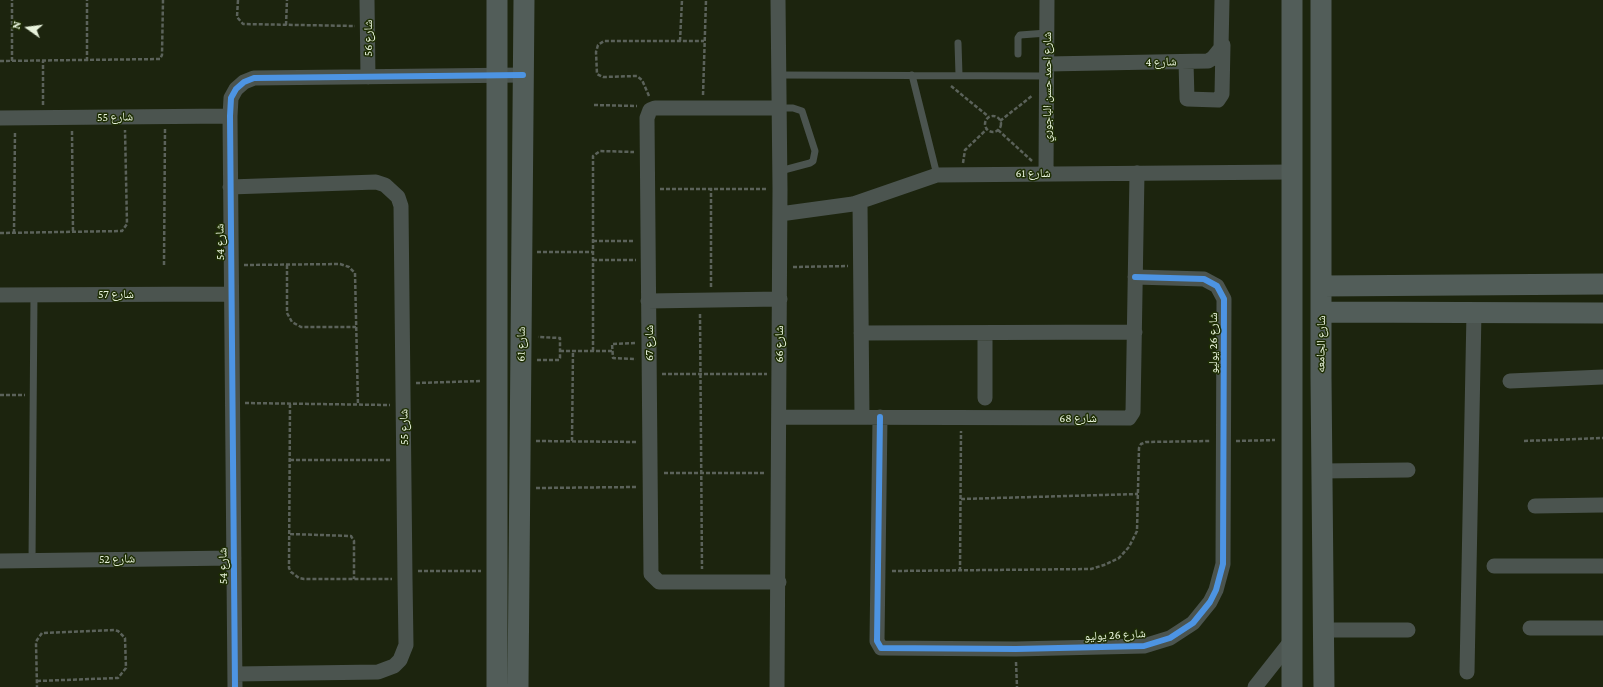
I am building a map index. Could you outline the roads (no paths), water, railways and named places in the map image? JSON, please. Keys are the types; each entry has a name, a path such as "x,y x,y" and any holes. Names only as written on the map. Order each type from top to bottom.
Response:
{"main road":[{"name":"شارع 61","path":"497,687 498,0"},
{"name":"شارع 61","path":"518,687 524,0"},
{"path":"1292,0 1292,687"},
{"name":"شارع الجامعه","path":"1323,3 1321,471 1322,630 1324,687"},
{"path":"1292,41 1322,40"},
{"path":"1322,286 1603,284"},
{"path":"1322,312 1603,313"},
{"path":"1292,377 1321,377"}],"street":[{"name":"شارع 56","path":"367,0 368,76"},
{"name":"شارع 66","path":"776,687 780,299 778,0"},
{"name":"شارع احمد حسن الباجوري","path":"1046,173 1047,0"},
{"path":"1186,62 1187,99 1218,100 1222,94 1222,0"},
{"name":"شارع 4","path":"1047,74 1208,60 1213,58 1221,48 1223,42"},
{"name":"شارع 54","path":"235,681 230,187 231,98 236,89 244,82 254,78 523,75"},
{"name":"شارع 67","path":"778,582 659,582 653,578 650,571 647,152 652,110 702,108 779,108"},
{"name":"شارع 55","path":"0,118 230,116"},
{"name":"شارع 61","path":"780,214 860,202 937,175 1291,172"},
{"name":"شارع 68","path":"779,417 1129,418 1133,412 1137,173"},
{"name":"شارع 55","path":"230,187 376,182 392,190 401,206 404,406 406,645 400,660 394,666 378,672 235,681"},
{"path":"860,202 862,417"},
{"name":"شارع 26 يوليو","path":"880,417 877,641 881,648 1016,649 1144,646 1170,638 1193,623 1202,613 1216,590 1223,564 1224,299 1222,292 1217,286 1204,278 1136,277"},
{"name":"شارع 57","path":"0,294 231,294"},
{"path":"648,301 780,299"},
{"path":"1467,672 1474,312"},
{"path":"862,333 1135,332"},
{"path":"985,333 985,398"},
{"path":"1510,381 1603,377"},
{"path":"1321,471 1408,470"},
{"path":"1535,506 1603,505"},
{"name":"شارع 52","path":"0,561 234,558"},
{"path":"1494,566 1603,566"},
{"path":"1530,628 1603,628"},
{"path":"1322,630 1408,630"},
{"path":"1255,687 1292,640"}],"lane":[{"path":"1018,54 1018,38 1020,35 1047,33"},
{"path":"958,43 958,75"},
{"path":"779,75 1047,74"},
{"path":"912,75 937,175"},
{"path":"779,108 793,108 802,111 815,151 813,161 810,163 780,170"},
{"path":"32,561 34,294"}]}
